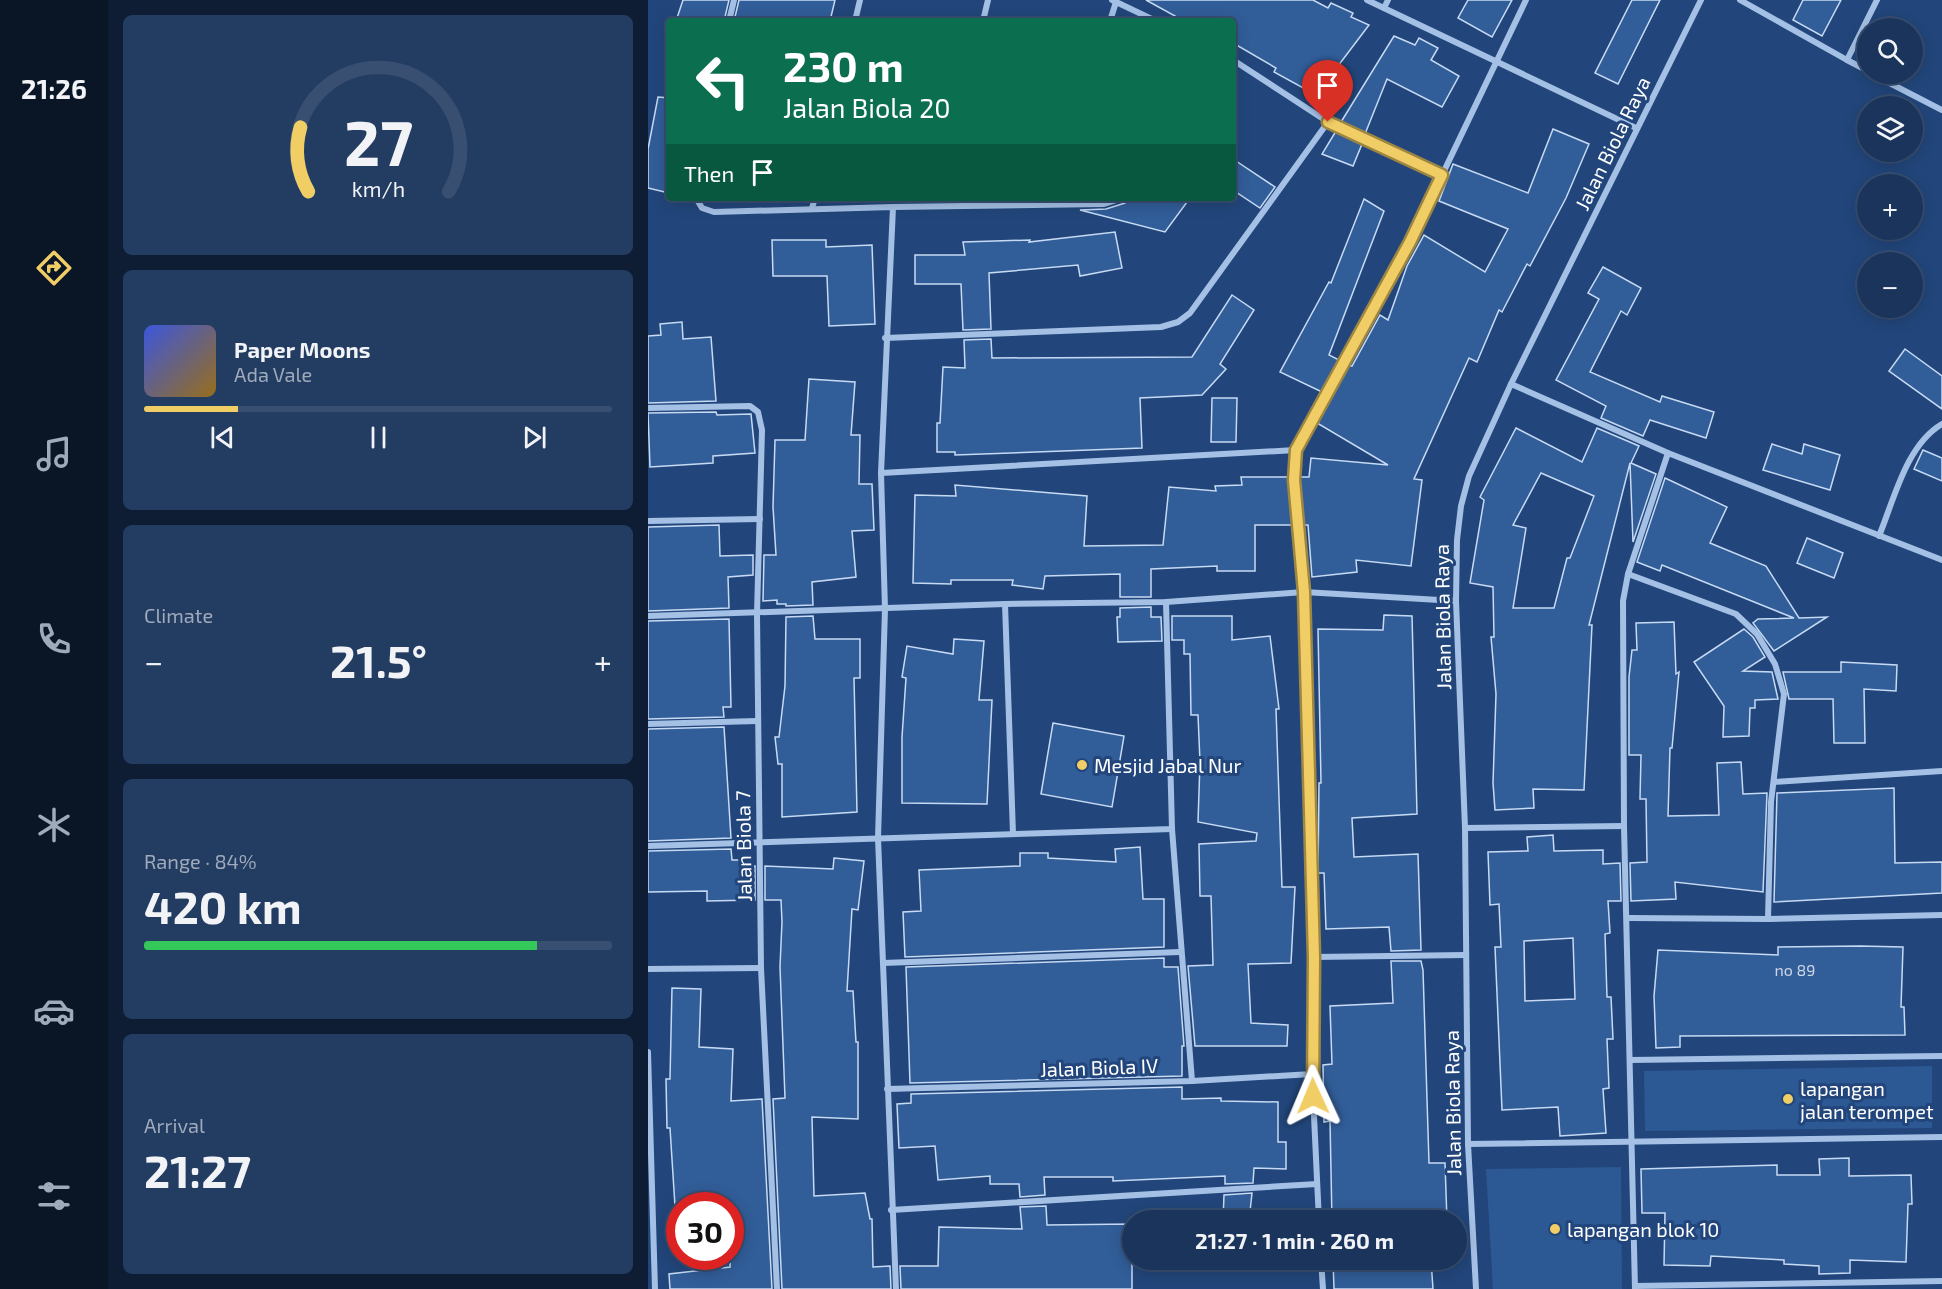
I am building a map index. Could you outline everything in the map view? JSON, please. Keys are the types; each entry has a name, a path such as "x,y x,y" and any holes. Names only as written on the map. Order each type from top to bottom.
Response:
{"street":[{"path":"730,18 734,0"},
{"path":"856,18 860,0"},
{"path":"984,18 988,0"},
{"path":"1367,0 1636,128"},
{"path":"1384,8 1388,0"},
{"path":"1318,1210 1312,1074 1314,957 1304,592 1294,480 1296,450 1410,242 1495,60 1526,0"},
{"name":"Jalan Biola Raya","path":"1476,1289 1468,1144 1465,828 1456,601 1456,540 1461,506 1469,476 1511,384 1701,0"},
{"path":"1740,0 1857,65"},
{"path":"1847,60 1877,0"},
{"path":"1111,18 1114,1 1150,18"},
{"path":"1236,62 1328,122 1442,175"},
{"path":"1891,84 1942,110"},
{"path":"885,338 1161,327 1178,322 1190,313 1328,122"},
{"path":"697,201 702,208 714,212 1042,201"},
{"path":"813,208 814,201"},
{"path":"942,206 943,201"},
{"path":"1072,201 1104,204 1114,201"},
{"path":"893,207 885,338 881,473 885,609 878,838 891,1210 896,1289"},
{"path":"1511,384 1668,453 1942,560"},
{"name":"Jalan Biola 7","path":"648,408 750,406 758,412 762,430 757,614 761,968 777,1289"},
{"path":"1880,536 1909,462 1924,439 1942,424"},
{"path":"881,473 1296,450"},
{"path":"1668,453 1628,574 1623,601 1624,826 1629,918 1635,1287 1942,1281"},
{"path":"648,521 760,519"},
{"path":"1628,574 1736,614 1756,634 1775,664 1784,694 1771,802 1768,919"},
{"path":"648,616 1005,604 1166,602 1304,592 1456,601"},
{"path":"1166,602 1172,829 1192,1081"},
{"path":"1005,604 1013,834"},
{"path":"648,724 758,722"},
{"path":"1774,782 1942,771"},
{"path":"1465,828 1624,826"},
{"path":"648,846 1172,829"},
{"path":"1629,918 1768,919 1942,915"},
{"path":"882,963 1180,952"},
{"path":"1314,957 1466,955"},
{"path":"648,969 761,968"},
{"path":"648,1052 650,1218 655,1289"},
{"path":"1630,1060 1942,1056"},
{"name":"Jalan Biola IV","path":"887,1089 1192,1081 1312,1074"},
{"path":"1468,1144 1942,1137"},
{"path":"891,1210 1317,1184"},
{"path":"1322,1270 1323,1289"}],"shaded area":[{"name":"lapangan jalan terompet","path":"1932,1066 1932,1128 1645,1131 1644,1071"},
{"name":"lapangan blok 10","path":"1621,1167 1622,1289 1493,1289 1486,1169"}],"building":[{"path":"683,0 729,0 725,18 677,18"},
{"path":"739,0 835,0 831,18 735,18"},
{"path":"1146,0 1313,0 1328,8 1331,3 1353,13 1351,17 1369,25 1316,95 1274,72 1276,68 1236,45 1236,18 1179,18"},
{"path":"1468,0 1512,0 1492,37 1458,18"},
{"path":"1632,0 1660,0 1618,84 1595,73"},
{"path":"1803,0 1841,0 1822,36 1793,20"},
{"path":"1394,36 1415,45 1419,38 1438,48 1431,60 1459,76 1442,107 1387,79 1365,134 1341,122"},
{"path":"658,97 666,98 666,192 648,188 648,149"},
{"path":"1553,129 1589,144 1566,198 1530,266 1527,264 1502,312 1499,310 1477,362 1469,358 1414,479 1422,480 1411,566 1356,560 1357,572 1312,577 1308,525 1303,525 1299,480 1299,477 1309,477 1311,458 1388,465 1317,423 1349,365 1352,366 1380,315 1388,320 1407,266 1424,235 1485,272 1508,229 1439,201 1453,164 1528,193"},
{"path":"1336,131 1362,144 1353,166 1322,154"},
{"path":"1236,161 1275,187 1260,208 1236,192"},
{"path":"1364,199 1384,211 1329,355 1339,360 1322,392 1280,372 1329,282 1331,283"},
{"path":"1126,201 1188,201 1165,232 1080,210 1106,209"},
{"path":"1115,232 1122,268 1080,276 1078,265 989,273 991,329 963,330 961,284 915,284 915,255 965,255 963,242 1030,240 1029,242"},
{"path":"772,240 826,240 826,247 872,245 875,324 829,326 827,276 773,276"},
{"path":"1603,267 1641,288 1627,315 1621,311 1590,372 1660,402 1662,396 1714,412 1706,438 1650,420 1643,436 1601,418 1606,406 1556,380 1599,299 1588,293"},
{"path":"1232,295 1254,310 1220,364 1226,369 1202,395 1140,398 1142,448 955,455 955,452 937,452 937,423 940,423 943,367 965,368 964,340 991,339 992,358 1192,357"},
{"path":"682,322 683,339 711,337 716,401 648,403 648,336 661,335 660,324"},
{"path":"1905,349 1942,376 1942,409 1889,371"},
{"path":"809,379 855,382 851,435 860,435 859,484 872,484 874,530 852,531 856,577 812,582 813,605 786,606 786,604 777,604 777,600 763,601 764,555 776,555 773,507 775,440 805,440"},
{"path":"1212,398 1237,398 1236,442 1211,442"},
{"path":"716,412 717,415 751,414 755,453 713,456 713,463 650,467 648,413"},
{"path":"1516,428 1582,462 1597,428 1639,446 1631,463 1656,474 1633,542 1630,463 1589,625 1592,625 1584,790 1533,789 1534,808 1495,810 1493,783 1496,694 1491,637 1494,637 1493,587 1470,583 1484,500 1480,497","holes":["1541,473 1594,496 1570,558 1567,558 1554,608 1513,608 1526,528 1513,525"]},
{"path":"1772,444 1802,454 1804,444 1840,455 1830,490 1763,470"},
{"path":"1923,450 1942,458 1942,481 1914,469"},
{"path":"1241,477 1289,477 1293,525 1255,525 1255,571 1217,571 1217,566 1151,569 1151,597 1120,597 1120,574 1045,576 1043,589 1012,585 1013,580 951,580 951,584 913,583 915,495 956,496 955,485 1087,496 1084,546 1163,545 1169,487 1216,491 1215,486 1242,485"},
{"path":"1665,478 1727,507 1710,543 1766,566 1799,618 1827,617 1774,651 1753,623 1758,619 1794,618 1662,565 1660,571 1637,562"},
{"path":"719,525 720,556 753,555 753,575 728,577 729,608 648,611 648,527"},
{"path":"1807,538 1843,553 1834,578 1797,563"},
{"path":"1151,607 1151,617 1161,617 1162,641 1118,642 1117,617 1120,617 1120,608"},
{"path":"1384,615 1412,616 1417,814 1352,818 1354,857 1418,854 1421,950 1391,951 1389,927 1326,929 1324,873 1318,873 1319,783 1321,783 1318,629 1383,630"},
{"path":"813,616 815,639 860,639 860,678 854,678 857,812 782,817 782,764 778,764 775,737 779,737 785,686 786,617"},
{"path":"1172,616 1232,616 1232,640 1270,636 1279,709 1276,709 1282,887 1295,887 1291,963 1248,964 1251,1023 1288,1025 1287,1046 1195,1046 1188,966 1213,965 1211,896 1200,896 1199,844 1256,841 1257,833 1198,822 1200,762 1198,715 1191,715 1190,654 1184,654 1184,640 1172,640"},
{"path":"729,619 731,707 723,707 724,717 648,719 648,621"},
{"path":"1674,622 1676,674 1679,672 1672,748 1670,748 1668,816 1719,815 1717,763 1741,762 1743,794 1767,793 1763,892 1675,882 1676,899 1631,901 1630,863 1647,862 1646,799 1640,799 1641,755 1629,755 1629,677 1632,650 1637,650 1636,623"},
{"path":"1744,629 1753,637 1765,657 1743,671 1772,672 1778,699 1755,700 1755,708 1750,708 1749,736 1723,737 1724,706 1694,662"},
{"path":"954,639 984,641 979,700 992,700 987,804 902,803 902,737 906,678 902,677 907,646 953,654"},
{"path":"1841,662 1897,665 1896,691 1864,689 1865,743 1834,743 1833,699 1789,699 1783,672 1841,672"},
{"name":"Mesjid Jabal Nur","path":"1053,723 1124,736 1112,807 1041,794"},
{"path":"724,727 731,838 648,841 648,729"},
{"path":"1894,788 1895,863 1942,862 1942,893 1774,902 1777,793"},
{"path":"1553,835 1554,851 1603,850 1603,864 1620,863 1621,901 1608,901 1610,933 1605,934 1607,997 1611,997 1613,1039 1607,1039 1609,1088 1603,1089 1606,1133 1560,1136 1558,1107 1502,1110 1495,947 1501,947 1499,904 1490,905 1488,852 1528,851 1527,837","holes":["1573,938 1575,999 1525,1001 1524,941"]},
{"path":"1140,847 1143,899 1164,899 1164,947 905,957 903,912 921,911 919,870 1020,866 1020,853 1048,853 1048,858 1116,862 1115,849"},
{"path":"731,849 732,860 740,860 740,865 755,866 755,900 707,901 707,891 648,892 648,851"},
{"path":"834,858 864,861 858,910 852,909 847,991 853,991 856,1042 858,1042 858,1119 812,1117 814,1196 865,1193 870,1219 872,1219 873,1267 890,1266 891,1289 782,1289 773,1099 785,1098 780,967 782,922 781,900 765,900 765,866 833,869"},
{"path":"1778,947 1903,947 1901,1007 1904,1007 1905,1035 1680,1036 1680,1047 1656,1048 1654,996 1658,950 1778,955"},
{"path":"1164,958 1164,967 1178,967 1184,1046 1182,1046 1182,1076 910,1083 906,967"},
{"path":"1391,961 1421,961 1429,1163 1445,1163 1447,1210 1332,1210 1330,1121 1324,1122 1323,1065 1332,1064 1330,1006 1393,1003"},
{"path":"672,988 701,989 699,1047 733,1049 731,1101 762,1099 772,1289 670,1289 669,1274 704,1270 744,1270 744,1192 674,1192 670,1128 667,1128 666,1079 670,1079"},
{"path":"1182,1087 1182,1099 1221,1098 1221,1101 1278,1102 1278,1142 1286,1142 1286,1169 1254,1168 1253,1183 1225,1184 1225,1176 1113,1181 1113,1177 1044,1177 1045,1195 1020,1197 1019,1184 990,1184 990,1176 938,1180 935,1146 899,1148 897,1104 911,1103 911,1094"},
{"path":"1849,1158 1849,1176 1911,1175 1912,1204 1908,1204 1906,1262 1850,1260 1850,1273 1819,1274 1819,1266 1784,1264 1784,1260 1711,1256 1710,1266 1664,1265 1665,1213 1642,1213 1641,1169 1777,1165 1777,1175 1820,1175 1819,1159"},
{"path":"1252,1193 1250,1210 1223,1210 1224,1195"},
{"path":"1046,1206 1047,1225 1122,1224 1122,1270 1132,1270 1132,1289 901,1289 900,1266 938,1266 939,1227 1022,1229 1020,1207"},
{"path":"1333,1270 1432,1270 1433,1289 1334,1289"}],"place":[{"name":"Mesjid Jabal Nur","path":"1082,765"},
{"name":"lapangan jalan terompet","path":"1788,1099"},
{"name":"lapangan blok 10","path":"1555,1229"}],"route":[{"path":"1313,1096 1314,957 1304,592 1294,480 1296,450 1410,242 1442,175 1328,122"}]}
